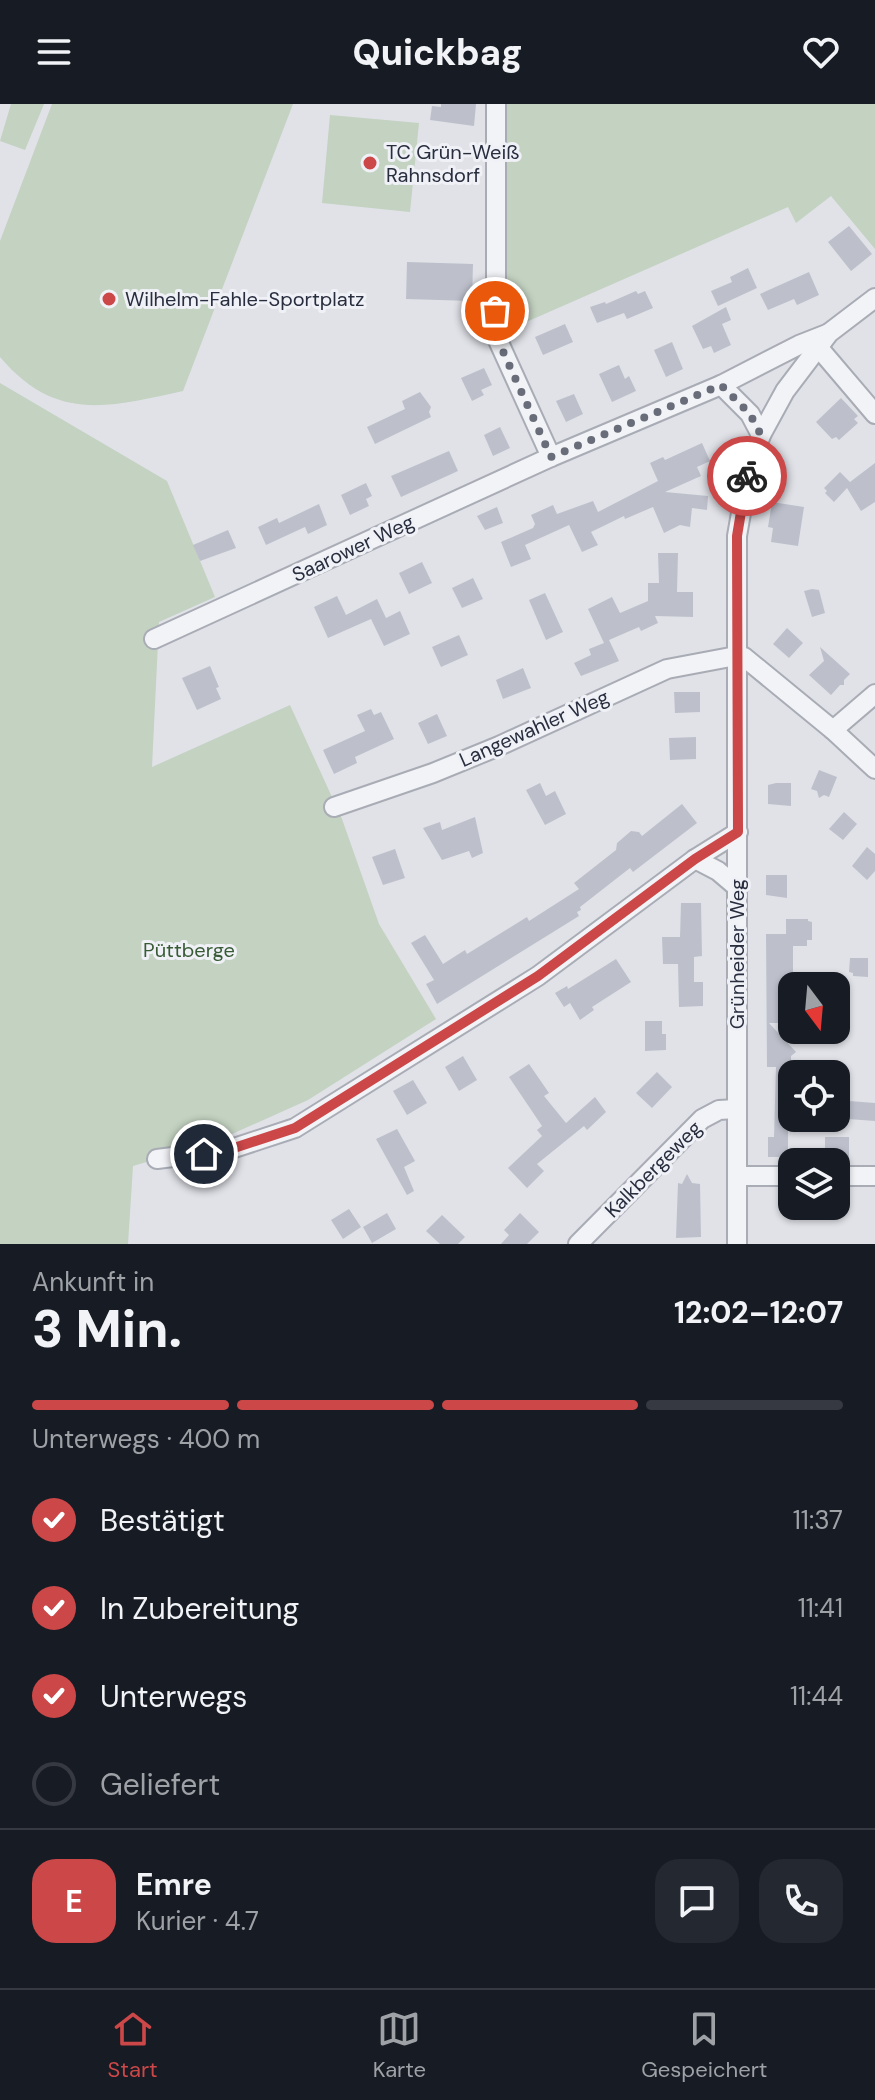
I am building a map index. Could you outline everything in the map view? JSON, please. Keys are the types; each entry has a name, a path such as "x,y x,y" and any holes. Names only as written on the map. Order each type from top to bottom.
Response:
{"street":[{"path":"496,104 495,323 499,343 551,457"},
{"name":"Grünheider Weg","path":"737,1244 737,536 748,473 761,435 785,391 824,340 875,298"},
{"path":"824,340 875,414"},
{"name":"Saarower Weg","path":"154,639 551,457 721,385 799,345 824,340"},
{"path":"721,385 750,414 761,435"},
{"path":"736,656 744,657 875,769"},
{"name":"Langewahler Weg","path":"334,807 486,751 667,669 736,656"},
{"path":"833,730 875,694"},
{"path":"157,1159 228,1150 295,1128 538,976 695,859 738,832"},
{"path":"695,859 718,871 738,888"},
{"name":"Kalkbergeweg","path":"578,1244 702,1119 719,1110 736,1109"},
{"path":"737,1176 778,1176"},
{"path":"850,1176 875,1176"}],"green space":[{"path":"11,104 44,104 25,150 0,141"},
{"name":"Wilhelm-Fahle-Sportplatz","path":"52,104 293,104 183,391 107,405 63,401 21,378 0,357 0,241"},
{"path":"506,104 875,104 875,249 831,196 796,223 788,207 506,331 501,313"},
{"name":"TC Grün-Weiß Rahnsdorf","path":"330,115 419,123 410,212 322,203"},
{"name":"Püttberge","path":"0,383 167,481 215,597 159,622 152,767 290,705 342,819 379,924 436,1019 308,1100 214,1142 133,1166 128,1244 0,1244"}],"building":[{"path":"441,104 476,104 474,126 430,120 432,106 441,107"},
{"path":"849,226 872,254 851,271 828,242"},
{"path":"407,262 473,264 472,301 406,299"},
{"path":"748,268 757,288 718,306 711,291 732,282 730,277"},
{"path":"809,272 819,295 797,305 794,299 768,310 760,294"},
{"path":"636,291 638,294 645,291 653,308 627,319 624,313 597,323 590,307 606,304"},
{"path":"726,307 731,320 722,324 731,345 714,353 711,346 703,349 692,326"},
{"path":"565,324 573,342 543,355 535,337"},
{"path":"672,342 683,369 666,377 654,350"},
{"path":"619,365 625,379 629,376 636,391 612,402 599,374"},
{"path":"484,368 492,385 481,390 484,395 472,401 461,378"},
{"path":"420,392 431,407 431,417 375,444 367,427 405,409 402,401"},
{"path":"574,394 583,414 566,422 556,401"},
{"path":"841,398 858,416 854,419 858,423 839,440 836,437 832,439 816,422"},
{"path":"500,427 510,448 493,456 484,435"},
{"path":"702,443 710,461 697,467 701,476 665,492 708,496 707,510 692,508 690,527 680,525 664,533 653,507 625,519 624,516 591,532 598,545 582,552 569,525 525,545 531,559 511,567 501,542 533,528 535,524 531,515 553,505 557,514 593,501 598,512 658,481 650,463 663,457 665,460"},
{"path":"449,451 458,471 401,497 391,476"},
{"path":"875,463 875,502 861,511 847,488 834,502 825,493 824,488 840,472 850,482"},
{"path":"366,483 372,496 366,499 369,506 350,515 341,495"},
{"path":"772,502 804,507 798,546 771,542 773,528 768,527"},
{"path":"319,504 327,525 308,534 305,527 266,545 258,527 277,518 279,523"},
{"path":"497,507 503,523 485,530 477,516"},
{"path":"228,530 236,548 200,561 193,545"},
{"path":"658,553 678,553 677,592 693,592 693,617 655,616 658,623 641,631 639,627 609,640 619,661 581,676 574,663 591,655 589,649 604,643 588,609 612,597 620,613 648,601 648,583 659,583"},
{"path":"422,562 432,583 409,594 399,573"},
{"path":"473,578 483,599 462,608 452,588"},
{"path":"819,590 825,613 812,617 804,591"},
{"path":"545,593 563,632 546,640 529,600"},
{"path":"337,596 346,615 377,599 386,618 400,611 410,634 384,646 371,619 328,638 314,607"},
{"path":"787,628 803,643 789,658 773,644"},
{"path":"459,635 468,655 441,667 432,647"},
{"path":"820,647 850,674 844,685 840,685 831,695 809,675 824,661"},
{"path":"210,666 221,699 197,710 182,678"},
{"path":"523,668 531,688 503,699 496,680"},
{"path":"674,692 700,692 700,712 675,713"},
{"path":"371,709 374,715 381,712 394,739 355,757 357,763 334,774 323,750 365,731 357,715"},
{"path":"437,714 447,736 428,744 418,723"},
{"path":"696,737 696,759 670,760 669,738"},
{"path":"819,770 837,777 829,797 824,795 819,798 817,791 811,789"},
{"path":"540,783 546,796 555,791 566,814 545,825 526,790"},
{"path":"791,783 791,806 768,804 768,785"},
{"path":"682,804 697,823 633,872 630,868 580,907 581,910 577,912 579,916 437,1004 426,984 434,980 411,943 425,935 443,964 465,950 467,954 527,917 529,921 579,889 574,883 616,850 617,843 631,831 639,832 642,836"},
{"path":"844,812 857,824 843,840 829,829"},
{"path":"475,817 483,853 472,858 469,851 442,860 423,828 440,822 442,830"},
{"path":"867,847 875,854 875,871 867,880 852,866"},
{"path":"395,849 405,878 383,885 372,857"},
{"path":"766,875 787,875 787,898 766,895"},
{"path":"681,903 701,903 702,956 694,957 694,982 703,982 703,1006 679,1007 678,964 663,964 662,937 680,937"},
{"path":"786,919 808,919 812,922 812,940 807,940 807,946 793,946 793,972 778,972 778,1023 769,1023 778,1033 778,1044 789,1044 796,1052 791,1060 778,1060 778,1132 788,1132 788,1148 778,1148 778,1157 768,1157 768,1137 774,1137 776,1067 767,1067 766,934 786,934"},
{"path":"850,958 868,958 868,977 853,976 849,972"},
{"path":"616,959 631,982 592,1007 594,1010 580,1020 570,1003 564,1007 555,993 567,986 568,989"},
{"path":"645,1021 662,1021 666,1050 645,1051"},
{"path":"463,1056 477,1080 459,1091 445,1067"},
{"path":"529,1064 549,1093 544,1096 566,1123 595,1097 606,1112 587,1130 584,1126 537,1164 544,1171 527,1188 508,1168 542,1136 537,1130 542,1126 509,1077"},
{"path":"657,1072 672,1087 652,1108 636,1093"},
{"path":"413,1080 427,1103 407,1115 393,1091"},
{"path":"850,1101 875,1103 875,1121 850,1119"},
{"path":"397,1129 415,1161 404,1167 414,1191 407,1195 376,1139"},
{"path":"825,1137 849,1137 849,1148 825,1148"},
{"path":"687,1174 692,1183 700,1184 701,1237 676,1238 678,1183 682,1184"},
{"path":"349,1209 361,1227 343,1239 331,1220"},
{"path":"387,1213 396,1229 372,1243 363,1227"},
{"path":"520,1213 539,1232 527,1244 501,1244 509,1235 504,1230"},
{"path":"442,1215 465,1237 458,1244 440,1244 426,1231"}],"way so far":[{"path":"495,311 496,336 551,457 721,385 750,414 761,435 747,476"}],"place":[{"name":"TC Grün-Weiß Rahnsdorf","path":"370,163"},
{"name":"Wilhelm-Fahle-Sportplatz","path":"109,299"}],"route":[{"path":"204,1154 228,1150 295,1128 538,976 695,859 738,832 737,536 747,476"}]}
